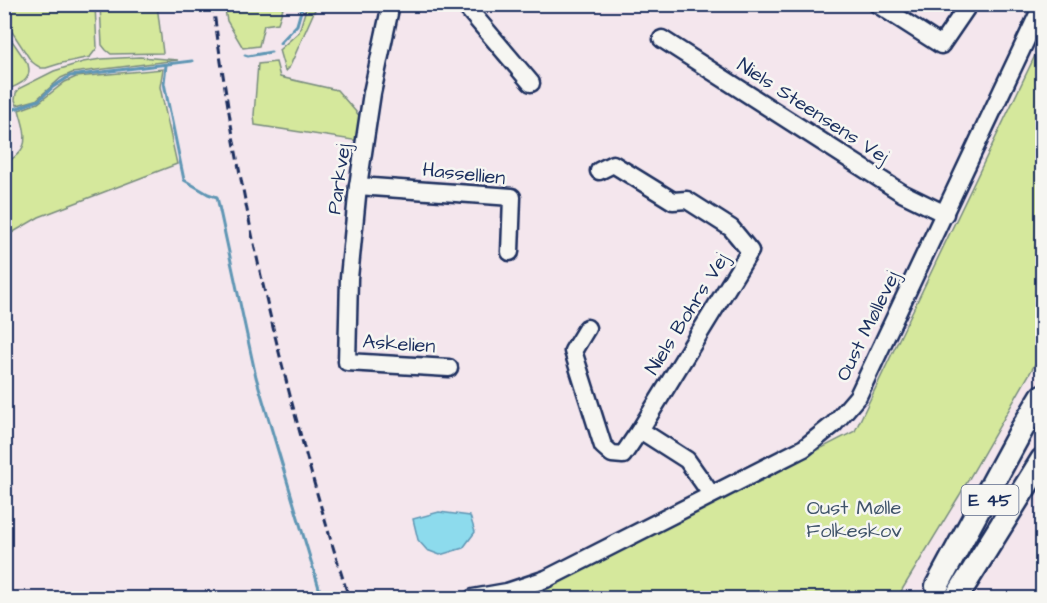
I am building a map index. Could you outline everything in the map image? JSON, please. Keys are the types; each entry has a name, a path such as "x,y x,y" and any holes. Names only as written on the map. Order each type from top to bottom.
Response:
{"highway":[{"path":"933,592 1042,396"},
{"name":"E 45","path":"933,592 1042,415"},
{"name":"E 45","path":"958,598 1042,460"},
{"path":"958,598 1042,477"}],"street":[{"name":"Parkvej","path":"347,362 348,278 358,186 372,93 391,4"},
{"path":"464,4 531,83"},
{"path":"877,4 941,45 969,4"},
{"name":"Oust Møllevej","path":"473,598 546,579 804,448 834,424 858,396 1042,6"},
{"name":"Niels Steensens Vej","path":"662,39 902,193 945,213"},
{"name":"Niels Bohrs Vej","path":"587,328 573,351 603,446 612,454 623,455 750,251 731,228 687,200 673,201 614,164 599,171"},
{"name":"Hassellien","path":"358,186 512,197 510,252"},
{"name":"Askelien","path":"347,362 449,368"},
{"path":"640,430 687,460 711,495"}],"green space":[{"path":"224,4 284,5 278,23 264,25 259,46 243,48 227,21"},
{"path":"4,5 95,5 97,48 90,57 41,68 31,61 5,21"},
{"path":"100,5 157,5 163,53 111,54 102,45"},
{"path":"307,5 317,5 290,66 285,71 279,50 299,32"},
{"path":"4,29 28,64 29,70 23,82 5,91"},
{"name":"Oust Mølle Folkeskov","path":"1042,41 1042,352 897,598 529,598 855,431"},
{"path":"140,57 178,60 72,73 61,78 36,100 17,105 15,100 20,88 54,71 101,59"},
{"path":"276,62 280,77 337,90 363,120 359,141 255,125 258,64"},
{"path":"163,69 160,87 177,164 39,217 5,237 5,163 20,152 25,141 19,110 38,103 65,82 76,77"}],"water":[{"path":"439,512 470,516 475,532 463,548 440,555 427,550 418,540 413,519"}],"waterway":[{"path":"280,43 297,25 303,4"},
{"path":"245,55 271,52"},
{"path":"4,113 39,100 70,76 192,61"},
{"path":"166,65 164,83 184,180 217,197 256,377 322,598"}],"railway":[{"path":"213,4 236,155 251,230 305,452 349,598"}]}
